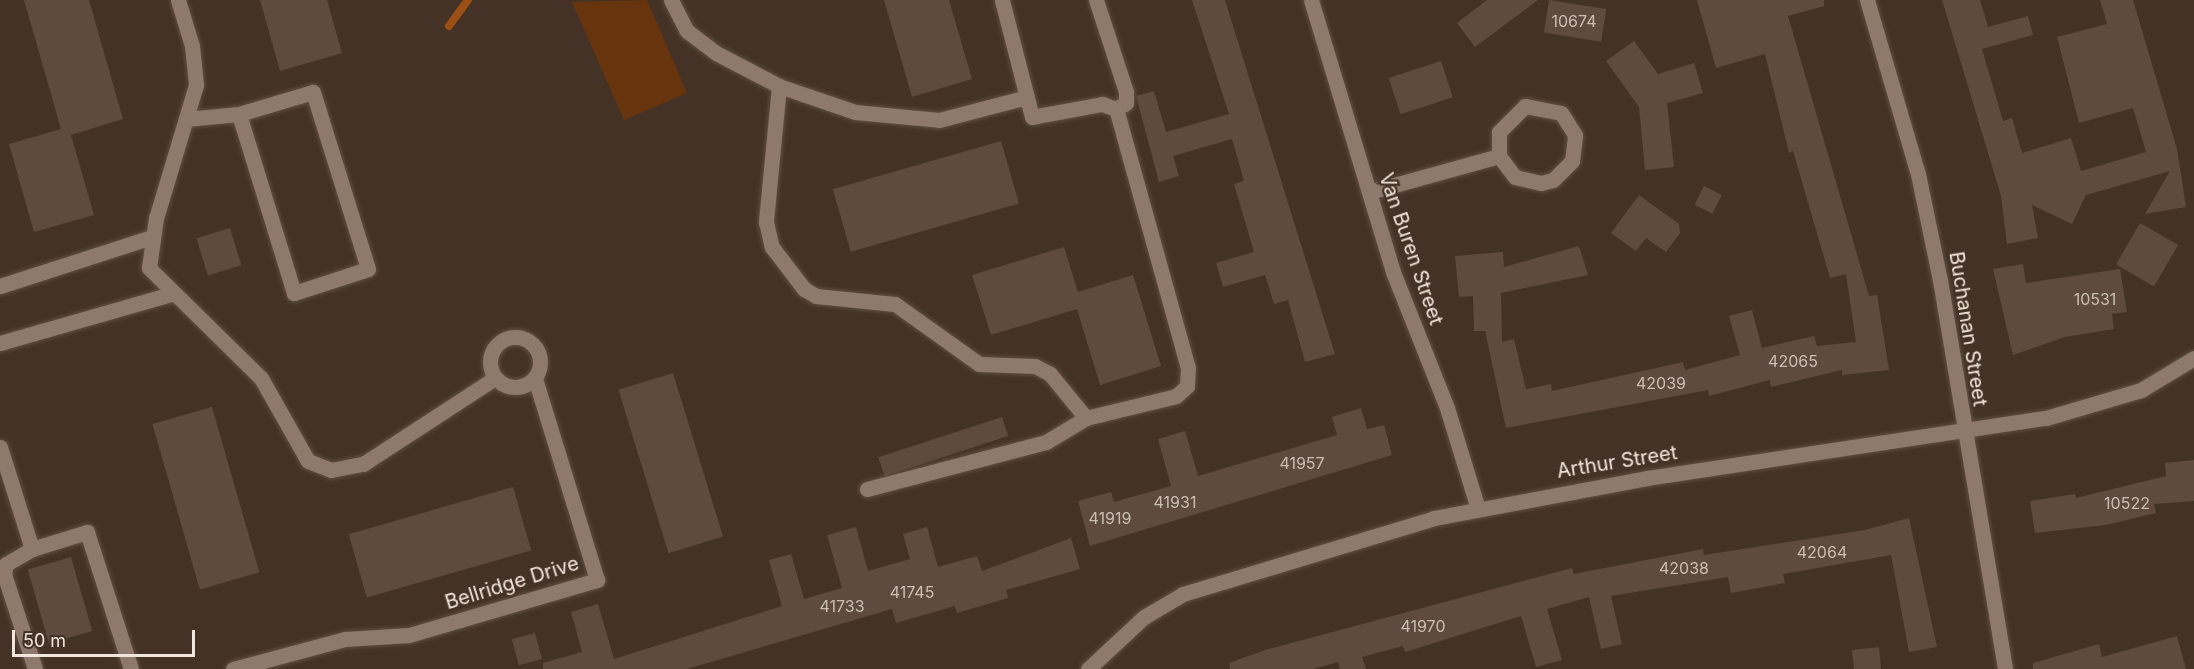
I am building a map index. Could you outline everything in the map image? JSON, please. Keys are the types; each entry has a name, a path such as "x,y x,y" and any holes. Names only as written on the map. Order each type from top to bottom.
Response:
{"street":[{"path":"178,0 196,65 186,119 147,256 155,278 261,378 294,445 319,467 344,470 363,464 495,378"},
{"path":"671,0 687,31 779,86 855,112 902,120 939,120 1026,98"},
{"path":"1002,0 1032,117 1045,118 1102,104 1116,109"},
{"path":"1096,0 1126,92 1126,103 1116,109"},
{"name":"Van Buren Street","path":"1311,0 1369,192 1478,509"},
{"name":"Buchanan Street","path":"1867,0 1918,174 2005,669"},
{"path":"779,86 766,222 788,274 816,296 895,304 968,360 1035,366 1050,374 1086,418"},
{"path":"186,119 239,114 313,92 368,269 294,293 239,114"},
{"path":"1525,106 1561,113 1575,135 1572,161 1553,180 1540,183 1515,177 1499,156 1499,132 1525,106"},
{"path":"867,489 1046,442 1086,418 1176,396 1187,386 1188,368 1116,109"},
{"path":"1369,192 1499,156"},
{"path":"0,286 152,237"},
{"path":"0,343 171,294"},
{"path":"508,338 521,338 539,354 535,378 515,386 495,378 491,354 508,338"},
{"name":"Arthur Street","path":"1088,669 1144,617 1183,594 1478,509 2089,408 2180,369 2194,358"},
{"name":"Bellridge Drive","path":"232,669 345,639 409,636 597,580 535,378"},
{"path":"0,447 32,549"},
{"path":"35,669 4,574 6,564 32,549 87,532 131,669"}],"shaded area":[{"path":"647,0 687,93 624,120 572,2"}],"building":[{"path":"24,0 89,0 123,119 71,135 94,215 34,232 9,144 61,129"},
{"path":"260,0 327,0 342,53 280,71"},
{"path":"884,0 949,0 972,79 912,97"},
{"path":"1192,0 1225,0 1335,354 1305,362 1288,300 1274,304 1265,275 1223,287 1216,263 1254,252 1234,184 1244,181 1232,139 1173,156 1179,176 1159,182 1136,96 1154,91 1166,132 1229,114"},
{"path":"1487,0 1538,0 1475,47 1457,23"},
{"path":"1549,0 1606,9 1601,42 1544,33"},
{"path":"1697,0 1824,0 1824,6 1788,16 1869,296 1877,295 1889,370 1842,375 1842,370 1771,387 1770,380 1709,396 1708,390 1506,428 1485,331 1474,331 1473,296 1459,297 1455,256 1503,252 1504,267 1579,246 1588,275 1501,293 1502,342 1514,339 1526,389 1551,384 1552,391 1683,362 1685,370 1740,355 1729,316 1752,310 1762,348 1814,336 1817,346 1856,342 1846,274 1830,278 1793,151 1789,153 1765,54 1716,68"},
{"path":"1942,0 1980,0 1988,27 2028,16 2033,35 1982,49 2003,121 2012,118 2022,153 2071,138 2081,171 2146,152 2133,108 2079,123 2057,37 2107,24 2100,0 2133,0 2177,149 2186,207 2145,214 2170,171 2086,195 2072,224 2032,205 2038,238 2007,244 2001,196"},
{"path":"1634,41 1658,74 1694,63 1703,93 1667,103 1674,167 1645,170 1639,107 1606,61"},
{"path":"1441,61 1453,97 1400,114 1389,78"},
{"path":"1001,141 1019,203 851,252 833,189"},
{"path":"1704,186 1722,195 1712,214 1694,205"},
{"path":"1639,195 1679,224 1680,233 1666,252 1646,238 1636,251 1611,233"},
{"path":"2140,223 2178,245 2154,287 2116,265"},
{"path":"230,228 241,265 208,276 197,238"},
{"path":"1064,247 1078,292 1133,275 1161,366 1100,385 1077,309 991,335 972,275"},
{"path":"2023,264 2026,283 2120,269 2127,312 2112,314 2114,329 2065,337 2013,355 1993,269"},
{"path":"673,373 723,537 668,553 618,390"},
{"path":"212,407 259,572 200,589 152,424"},
{"path":"1361,408 1367,429 1384,425 1392,455 1090,546 1078,501 1111,492 1114,502 1171,486 1158,439 1185,431 1198,476 1337,435 1332,417"},
{"path":"1002,417 1008,436 885,476 878,457"},
{"path":"2194,460 2194,501 2154,504 2156,513 2106,525 2035,533 2030,501 2075,494 2076,498 2166,476 2165,463"},
{"path":"513,487 531,550 367,598 349,534"},
{"path":"1909,518 1937,647 1909,652 1891,555 1783,574 1785,583 1731,593 1728,577 1611,596 1622,644 1601,649 1589,597 1547,609 1562,660 1536,667 1521,616 1405,652 1403,646 1362,657 1366,669 1340,669 1338,662 1313,669 1230,669 1229,663 1265,650 1572,568 1574,574 1703,549 1704,555 1865,530"},
{"path":"856,527 868,571 910,559 903,534 927,527 938,567 977,556 982,571 1071,538 1080,569 1006,590 1008,598 957,613 955,606 896,623 892,609 687,669 543,669 543,663 582,652 571,612 598,604 614,659 782,606 769,560 791,554 804,599 842,588 827,535"},
{"path":"71,557 92,631 49,643 28,569"},
{"path":"535,633 542,659 519,665 512,639"},
{"path":"2177,636 2186,669 2033,669 2033,663 2099,644 2102,657"},
{"path":"1879,647 1881,669 1854,669 1852,650"}],"waterway":[{"path":"449,26 468,0"}]}
